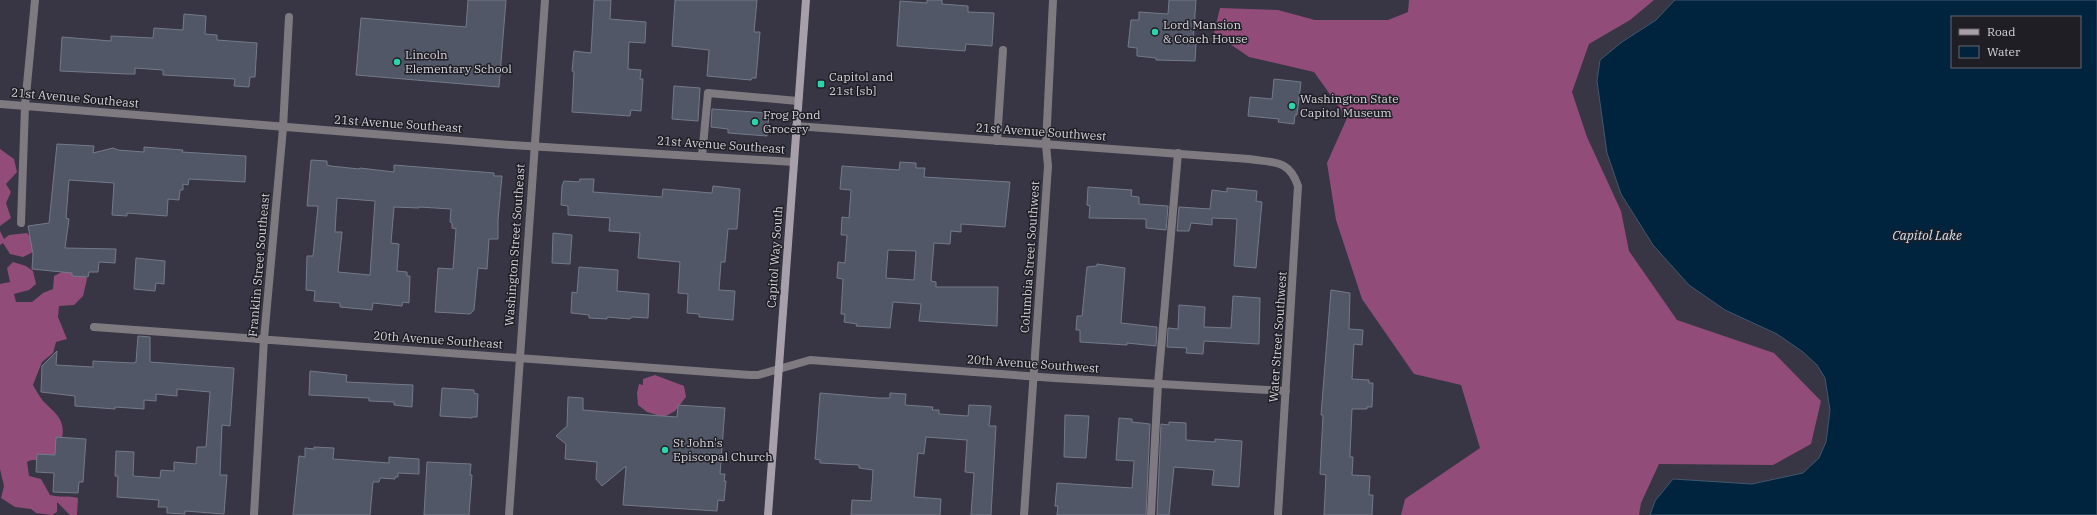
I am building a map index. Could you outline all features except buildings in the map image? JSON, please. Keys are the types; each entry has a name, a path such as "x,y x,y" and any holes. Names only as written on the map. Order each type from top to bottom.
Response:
{"main road":[{"name":"Capitol Way South","path":"768,515 806,0"}],"street":[{"path":"20,223 25,106 35,0"},
{"name":"Washington Street Southeast","path":"509,515 545,0"},
{"name":"Columbia Street Southwest","path":"1024,515 1048,166 1046,145 1053,0"},
{"name":"Franklin Street Southeast","path":"254,515 264,339 283,128 289,17"},
{"path":"997,141 1003,50"},
{"path":"702,156 708,92 798,101"},
{"name":"21st Avenue Southeast","path":"0,104 283,128 794,162"},
{"name":"21st Avenue Southwest","path":"796,126 1046,145 1178,153 1249,159 1284,165"},
{"path":"1151,515 1158,384 1178,153"},
{"name":"Water Street Southwest","path":"1278,515 1298,186 1294,172 1284,165"},
{"name":"20th Avenue Southeast","path":"94,327 750,375 758,375 780,368"},
{"name":"20th Avenue Southwest","path":"780,368 810,360 1034,376 1286,391"}],"shaded area":[{"path":"1409,0 1654,0 1630,20 1589,44 1572,92 1587,137 1621,211 1629,251 1677,320 1774,353 1821,401 1811,444 1773,465 1659,464 1641,503 1639,515 1401,515 1405,499 1480,448 1461,385 1414,374 1362,299 1336,220 1327,163 1347,118 1314,72 1249,57 1214,33 1220,8 1278,10 1315,20 1388,20 1408,12"},
{"path":"0,149 14,159 17,172 6,184 11,192 6,203 11,218 0,226"},
{"path":"0,231 4,239 9,235 27,233 34,242 33,252 23,257 10,254 3,243 0,245"},
{"path":"13,262 26,266 33,271 36,284 29,290 14,294 16,302 32,302 43,293 53,289 54,276 64,271 82,269 87,279 83,296 74,305 59,306 58,317 67,339 56,342 53,353 42,362 33,385 42,399 62,423 63,435 60,445 56,453 48,460 33,460 27,462 29,476 41,479 50,495 78,498 77,515 70,515 57,502 57,512 52,515 36,513 31,509 15,507 1,498 4,486 0,469 0,284 10,282 7,268"},
{"path":"655,375 684,386 686,397 675,411 664,417 647,412 638,405 637,393 639,384 643,385 643,379"}],"water":[{"name":"Capitol Lake","path":"1675,0 2097,0 2097,515 1650,515 1655,501 1673,479 1752,484 1803,473 1819,458 1826,442 1830,410 1825,378 1817,365 1803,352 1777,334 1725,310 1689,285 1653,245 1621,194 1607,153 1597,81 1600,60 1622,42 1656,20"}],"place":[{"name":"Lord Mansion & Coach House","path":"1155,32"},
{"name":"Lincoln Elementary School","path":"397,62"},
{"name":"Capitol and 21st [sb]","path":"821,84"},
{"name":"Washington State Capitol Museum","path":"1292,106"},
{"name":"Frog Pond Grocery","path":"755,122"},
{"name":"St John's Episcopal Church","path":"665,450"}]}
